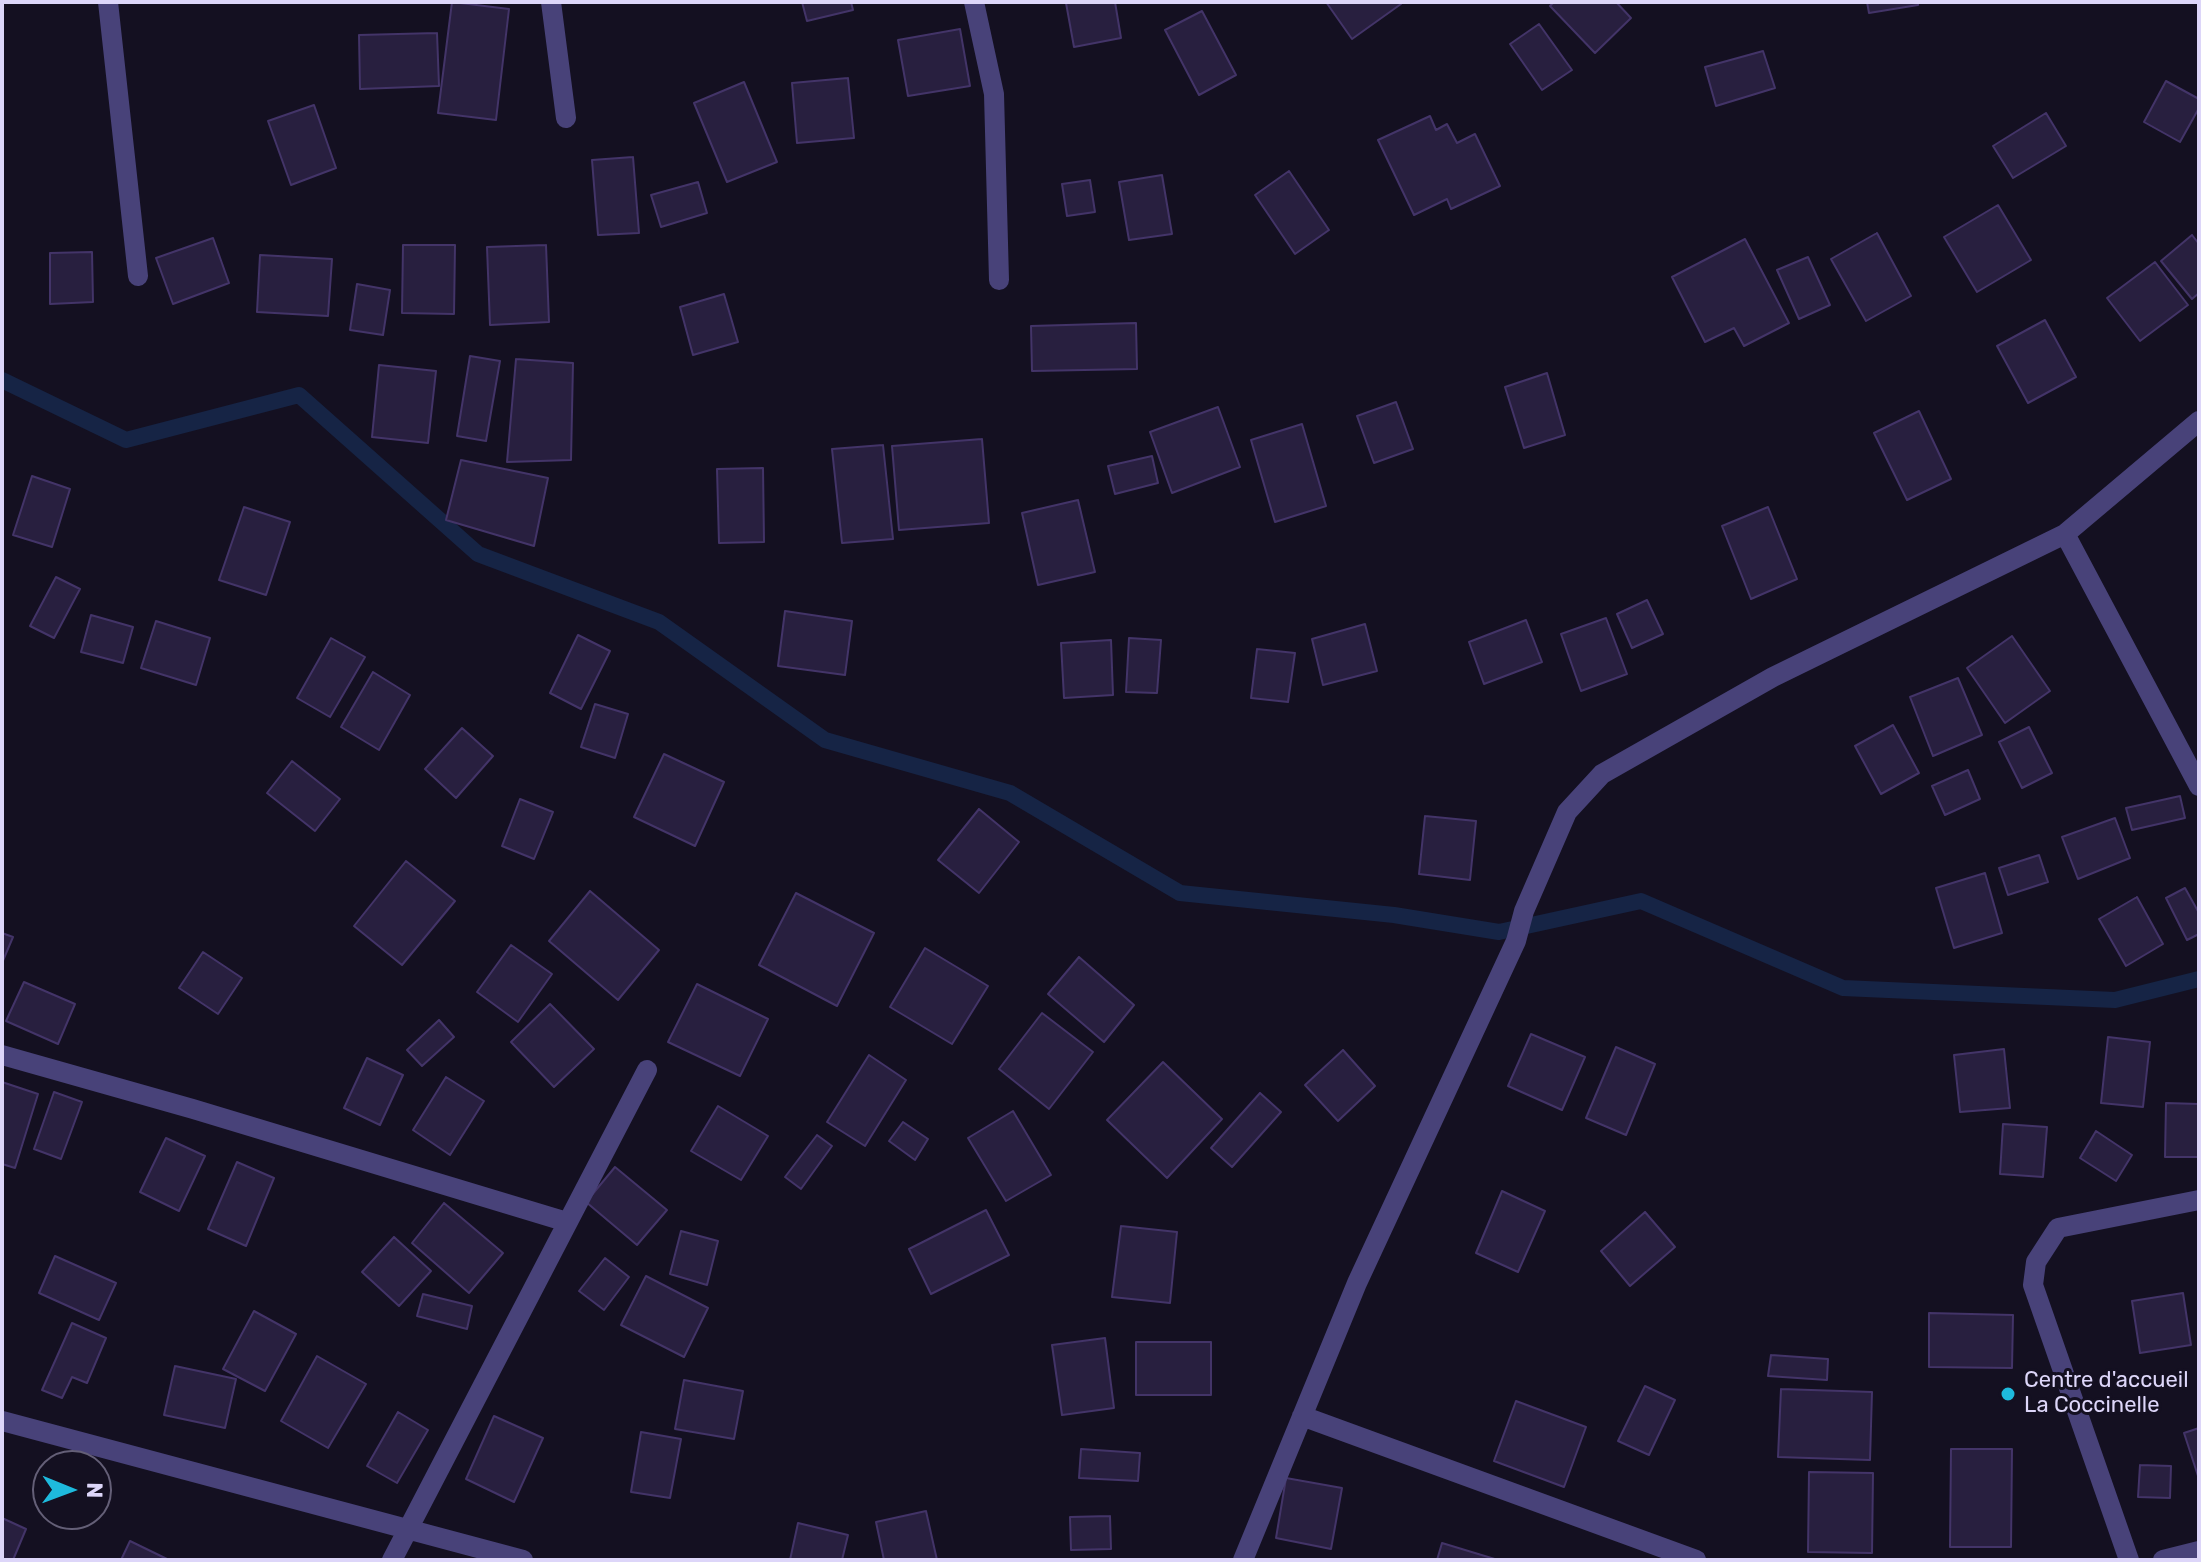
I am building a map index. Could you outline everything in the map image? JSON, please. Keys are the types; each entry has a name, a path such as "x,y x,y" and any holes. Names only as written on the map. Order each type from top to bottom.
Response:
{"street":[{"path":"108,2 138,276"},
{"path":"551,2 566,118"},
{"path":"974,2 994,94 999,280"},
{"path":"1243,1560 1357,1283 1516,941 1524,911 1567,812 1602,774 1773,677 2065,534 2199,421"},
{"path":"2065,534 2199,786"},
{"path":"2,1055 567,1222"},
{"path":"392,1560 647,1070"},
{"path":"2129,1560 2033,1285 2036,1262 2058,1228 2199,1200"},
{"path":"1302,1416 1696,1560"},
{"path":"2,1421 523,1560"},
{"path":"2163,1560 2199,1551"}],"building":[{"path":"452,2 509,9 496,120 438,113"},
{"path":"802,2 851,2 853,10 807,21"},
{"path":"1115,2 1121,38 1074,47 1066,3"},
{"path":"1326,2 1399,2 1401,4 1352,39"},
{"path":"1554,2 1616,2 1631,18 1595,53 1550,6"},
{"path":"1867,2 1918,2 1918,5 1869,13"},
{"path":"1202,11 1236,75 1199,95 1165,30"},
{"path":"1539,24 1572,70 1542,90 1510,44"},
{"path":"960,29 970,86 908,96 898,40"},
{"path":"437,33 439,86 360,89 359,35"},
{"path":"1763,51 1775,88 1716,106 1705,67"},
{"path":"848,78 854,138 797,143 792,83"},
{"path":"2166,81 2199,99 2199,108 2180,142 2144,122"},
{"path":"744,82 777,162 727,182 694,103"},
{"path":"314,105 336,168 291,185 268,121"},
{"path":"2046,113 2066,146 2013,178 1993,146"},
{"path":"1430,116 1436,130 1447,124 1457,143 1475,134 1500,186 1451,209 1447,199 1414,215 1378,140"},
{"path":"633,157 639,233 598,235 592,160"},
{"path":"1289,171 1329,230 1295,254 1255,195"},
{"path":"1162,175 1172,234 1129,240 1119,182"},
{"path":"1090,180 1095,212 1067,216 1062,184"},
{"path":"698,182 707,213 661,227 651,195"},
{"path":"1998,205 2031,260 1977,292 1944,237"},
{"path":"1877,233 1911,296 1866,321 1831,259"},
{"path":"2192,235 2199,244 2199,293 2192,299 2161,261"},
{"path":"213,238 229,283 173,304 156,258"},
{"path":"1745,239 1789,323 1744,346 1734,328 1705,342 1672,277"},
{"path":"403,245 455,245 454,314 402,313"},
{"path":"546,245 549,322 490,325 487,247"},
{"path":"92,252 93,302 50,304 50,253"},
{"path":"260,255 332,259 328,316 257,312"},
{"path":"1808,257 1830,305 1799,319 1777,270"},
{"path":"2155,262 2188,305 2140,341 2107,298"},
{"path":"357,284 390,290 383,335 350,330"},
{"path":"724,294 738,342 693,355 680,307"},
{"path":"2045,320 2076,377 2028,403 1997,346"},
{"path":"1136,323 1137,369 1032,371 1031,326"},
{"path":"470,356 500,361 486,441 457,436"},
{"path":"516,359 573,363 571,460 507,462"},
{"path":"379,365 436,371 428,443 372,437"},
{"path":"1547,373 1565,435 1524,448 1505,387"},
{"path":"1396,402 1413,449 1374,463 1357,416"},
{"path":"1218,407 1240,467 1172,493 1150,432"},
{"path":"1919,411 1951,479 1907,500 1874,433"},
{"path":"1302,424 1326,506 1275,522 1251,440"},
{"path":"982,439 989,523 899,530 892,446"},
{"path":"883,445 893,539 842,543 832,449"},
{"path":"1152,456 1158,483 1115,494 1108,466"},
{"path":"461,460 548,478 534,546 446,520"},
{"path":"763,468 764,542 719,543 717,469"},
{"path":"32,476 70,489 52,547 13,535"},
{"path":"1078,500 1095,572 1038,585 1022,513"},
{"path":"244,507 290,522 266,595 219,580"},
{"path":"1768,507 1797,579 1751,599 1722,526"},
{"path":"56,577 80,589 54,638 30,626"},
{"path":"1647,600 1663,634 1632,648 1617,614"},
{"path":"785,611 852,621 845,675 778,666"},
{"path":"91,615 133,627 123,663 81,652"},
{"path":"1606,618 1627,674 1581,691 1561,634"},
{"path":"1526,620 1542,662 1484,684 1469,642"},
{"path":"156,621 210,638 196,685 141,668"},
{"path":"1365,624 1377,671 1323,685 1312,639"},
{"path":"578,635 610,651 581,709 550,693"},
{"path":"2012,636 2050,691 2005,723 1967,668"},
{"path":"331,638 365,657 330,717 297,698"},
{"path":"1129,638 1161,640 1157,693 1126,692"},
{"path":"1111,640 1113,695 1064,698 1061,643"},
{"path":"1257,649 1295,653 1288,702 1251,698"},
{"path":"373,672 410,695 379,750 341,727"},
{"path":"1958,678 1982,735 1933,756 1910,697"},
{"path":"595,704 628,714 615,758 581,747"},
{"path":"1893,725 1919,773 1881,794 1855,746"},
{"path":"2029,727 2052,773 2022,788 1999,742"},
{"path":"462,728 493,756 456,798 425,769"},
{"path":"664,754 724,782 695,846 634,817"},
{"path":"292,761 340,799 315,831 267,793"},
{"path":"1968,770 1980,799 1945,815 1932,786"},
{"path":"2180,796 2185,818 2132,830 2126,808"},
{"path":"520,799 553,812 534,859 502,846"},
{"path":"979,809 1019,842 979,893 938,860"},
{"path":"1425,816 1476,821 1470,880 1419,874"},
{"path":"2115,818 2130,858 2078,879 2062,837"},
{"path":"2039,855 2048,882 2008,895 1999,868"},
{"path":"406,861 455,901 402,965 354,926"},
{"path":"1985,873 2002,933 1954,948 1936,888"},
{"path":"2185,888 2199,913 2199,934 2187,940 2166,898"},
{"path":"590,891 659,950 618,1000 549,941"},
{"path":"796,893 874,933 837,1006 759,965"},
{"path":"2137,897 2163,944 2126,966 2099,919"},
{"path":"2,933 13,937 2,963"},
{"path":"511,945 552,974 518,1022 477,992"},
{"path":"925,948 988,986 952,1044 890,1007"},
{"path":"203,952 242,978 218,1014 179,988"},
{"path":"1079,957 1134,1005 1104,1042 1048,994"},
{"path":"24,982 75,1004 58,1044 6,1021"},
{"path":"697,984 768,1019 740,1076 668,1042"},
{"path":"550,1004 594,1049 554,1087 511,1042"},
{"path":"1042,1013 1093,1052 1049,1109 999,1069"},
{"path":"439,1020 454,1037 422,1066 407,1050"},
{"path":"1531,1034 1585,1057 1562,1110 1508,1086"},
{"path":"2108,1037 2150,1042 2143,1107 2101,1103"},
{"path":"1616,1047 1655,1064 1626,1135 1586,1118"},
{"path":"2004,1049 2010,1108 1960,1112 1954,1055"},
{"path":"1343,1050 1375,1086 1338,1121 1305,1085"},
{"path":"869,1055 906,1080 865,1146 827,1122"},
{"path":"367,1058 403,1075 380,1125 344,1108"},
{"path":"1163,1062 1222,1119 1167,1178 1107,1120"},
{"path":"446,1077 484,1101 450,1155 413,1130"},
{"path":"2,1082 38,1094 15,1168 2,1164"},
{"path":"54,1092 82,1102 61,1159 34,1149"},
{"path":"1260,1093 1281,1112 1232,1167 1211,1148"},
{"path":"2166,1103 2199,1104 2199,1157 2165,1157"},
{"path":"718,1106 768,1136 741,1180 691,1151"},
{"path":"1013,1111 1051,1175 1006,1201 968,1138"},
{"path":"903,1122 928,1139 915,1160 889,1141"},
{"path":"2003,1124 2047,1127 2043,1177 2000,1174"},
{"path":"2096,1131 2132,1155 2116,1181 2080,1158"},
{"path":"817,1135 832,1146 801,1189 785,1177"},
{"path":"166,1138 205,1156 179,1211 140,1192"},
{"path":"237,1162 274,1178 246,1246 208,1229"},
{"path":"615,1167 667,1210 637,1245 586,1202"},
{"path":"1502,1191 1545,1211 1518,1272 1476,1253"},
{"path":"444,1203 503,1253 469,1293 412,1243"},
{"path":"986,1210 1009,1255 931,1294 909,1249"},
{"path":"1645,1212 1675,1247 1630,1286 1601,1251"},
{"path":"1121,1226 1177,1232 1170,1303 1112,1297"},
{"path":"681,1231 718,1241 707,1285 670,1274"},
{"path":"394,1237 431,1271 399,1306 362,1272"},
{"path":"55,1256 116,1283 99,1320 39,1293"},
{"path":"605,1258 629,1277 604,1310 579,1291"},
{"path":"646,1276 708,1308 684,1357 621,1325"},
{"path":"2183,1293 2191,1345 2140,1353 2132,1301"},
{"path":"423,1294 472,1306 467,1329 417,1316"},
{"path":"254,1311 296,1334 265,1391 223,1369"},
{"path":"1929,1313 2013,1315 2012,1368 1929,1367"},
{"path":"72,1323 106,1338 87,1383 72,1377 62,1398 42,1390"},
{"path":"1105,1338 1114,1408 1062,1415 1052,1345"},
{"path":"1136,1342 1211,1342 1211,1395 1136,1395"},
{"path":"1771,1355 1828,1359 1827,1380 1768,1376"},
{"path":"317,1356 366,1384 328,1448 281,1421"},
{"path":"175,1366 236,1379 225,1428 164,1415"},
{"path":"684,1380 743,1391 734,1439 675,1429"},
{"path":"1645,1386 1675,1400 1649,1455 1618,1441"},
{"path":"1781,1389 1872,1392 1870,1460 1778,1457"},
{"path":"1516,1401 1586,1427 1564,1487 1494,1461"},
{"path":"398,1412 428,1430 397,1483 367,1466"},
{"path":"494,1416 543,1438 514,1502 466,1479"},
{"path":"2199,1428 2199,1479 2184,1433"},
{"path":"641,1432 681,1439 670,1498 631,1492"},
{"path":"1081,1449 1140,1453 1138,1481 1079,1478"},
{"path":"1951,1449 2012,1449 2011,1547 1950,1547"},
{"path":"2140,1465 2171,1466 2170,1498 2138,1497"},
{"path":"1809,1472 1873,1473 1872,1553 1808,1552"},
{"path":"1286,1478 1342,1488 1331,1549 1276,1538"},
{"path":"926,1511 937,1560 884,1560 876,1522"},
{"path":"1110,1516 1111,1549 1071,1550 1070,1517"},
{"path":"2,1518 26,1529 13,1560 2,1560"},
{"path":"798,1523 848,1535 842,1560 790,1560"},
{"path":"130,1541 167,1559 121,1560"},
{"path":"1442,1543 1498,1560 1437,1560"}],"waterway":[{"path":"2,380 126,440 299,395 478,554 659,622 825,740 1010,793 1180,893 1394,915 1499,932 1641,901 1843,988 2115,1000 2199,979"}],"place":[{"name":"Centre d'accueil La Coccinelle","path":"2008,1394"}]}
